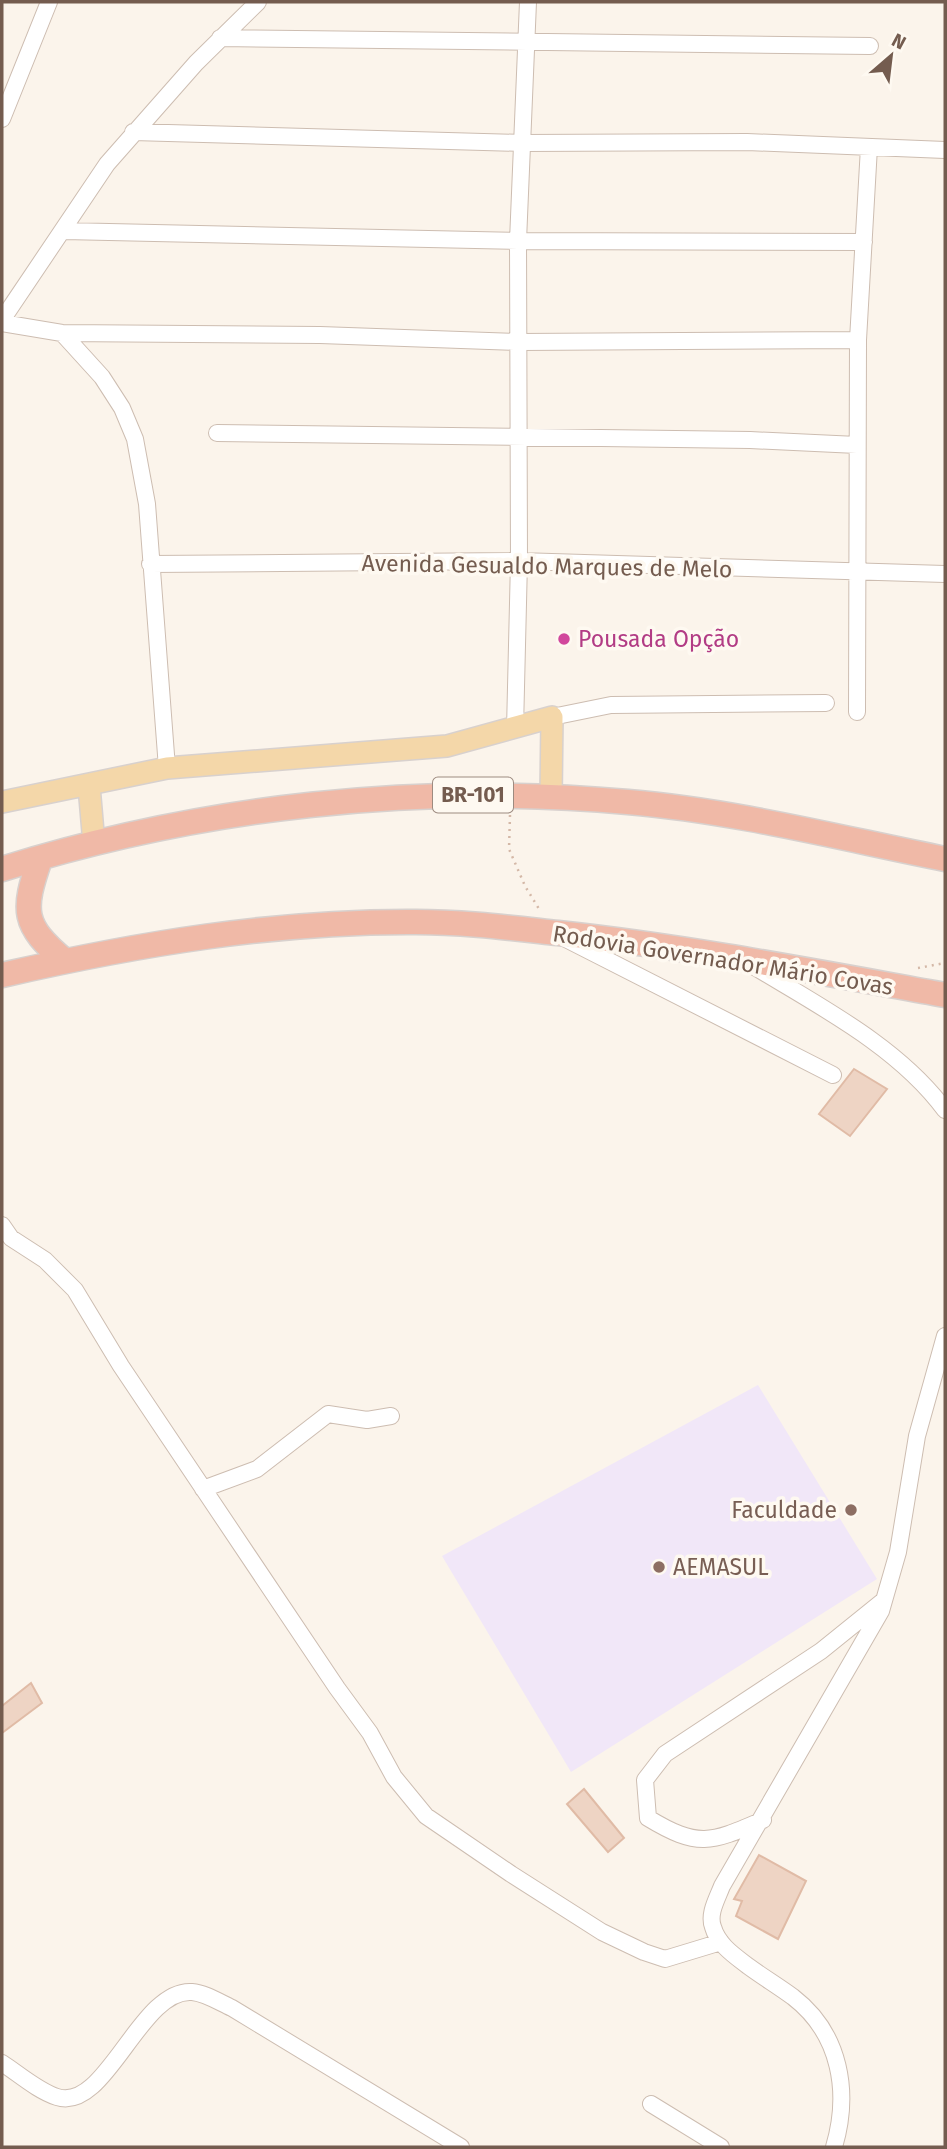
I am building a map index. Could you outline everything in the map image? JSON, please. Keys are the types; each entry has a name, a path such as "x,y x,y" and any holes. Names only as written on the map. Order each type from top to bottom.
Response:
{"highway":[{"name":"BR-101","path":"2,869 94,844 199,821 408,795 510,795 629,802 728,815 945,859"},
{"path":"40,859 27,904 28,917 31,928 42,942 65,961"},
{"name":"Rodovia Governador Mário Covas","path":"2,975 208,935 316,925 417,922 554,933 739,958 945,995"}],"main road":[{"path":"2,803 167,768 447,746 552,717 551,797"},
{"path":"89,786 94,844"}],"street":[{"path":"2,119 49,2"},
{"path":"258,2 220,38 133,132 93,182 64,231 2,322 62,333 320,335 520,342 858,340"},
{"path":"515,729 520,438 518,241 528,2"},
{"path":"220,38 870,46"},
{"path":"133,132 523,143 734,141 945,150"},
{"path":"857,712 858,340 869,147"},
{"path":"64,231 518,241 864,242"},
{"path":"62,333 102,377 122,408 135,439 143,471 167,768"},
{"path":"217,433 857,445"},
{"name":"Avenida Gesualdo Marques de Melo","path":"150,564 519,561 945,574"},
{"path":"552,717 611,705 826,703"},
{"path":"554,933 833,1075"},
{"path":"739,958 875,1045 914,1074 945,1110"},
{"path":"2,1225 11,1238 45,1260 75,1290 121,1366 370,1733 394,1777 426,1816 602,1933 644,1952 665,1959 721,1942"},
{"path":"834,2147 842,2112 842,2092 841,2071 832,2048 814,2020 795,1999 755,1971 721,1942 712,1925 713,1910 722,1886 856,1660 885,1600 898,1552 917,1436 945,1336"},
{"path":"204,1489 257,1469 328,1414 368,1420 391,1416"},
{"path":"763,1820 719,1839 679,1836 649,1818 645,1780 665,1754 821,1651 885,1600"},
{"path":"2,2063 58,2097 79,2095 111,2064 154,2010 169,1997 193,1992 232,2008 461,2147"},
{"path":"651,2104 721,2147"}],"path":[{"path":"510,795 509,849 524,886 554,933"}],"shaded area":[{"name":"AEMASUL","path":"758,1385 877,1579 571,1772 442,1556"}],"building":[{"path":"854,1069 887,1089 850,1136 819,1114"},
{"path":"31,1683 42,1703 2,1733 2,1706"},
{"path":"584,1789 624,1838 608,1852 567,1804"},
{"path":"759,1855 806,1881 778,1939 736,1916 742,1901 734,1899"}],"place":[{"name":"Pousada Opção","path":"564,639"},
{"name":"Faculdade","path":"851,1510"},
{"name":"AEMASUL","path":"659,1567"}]}
